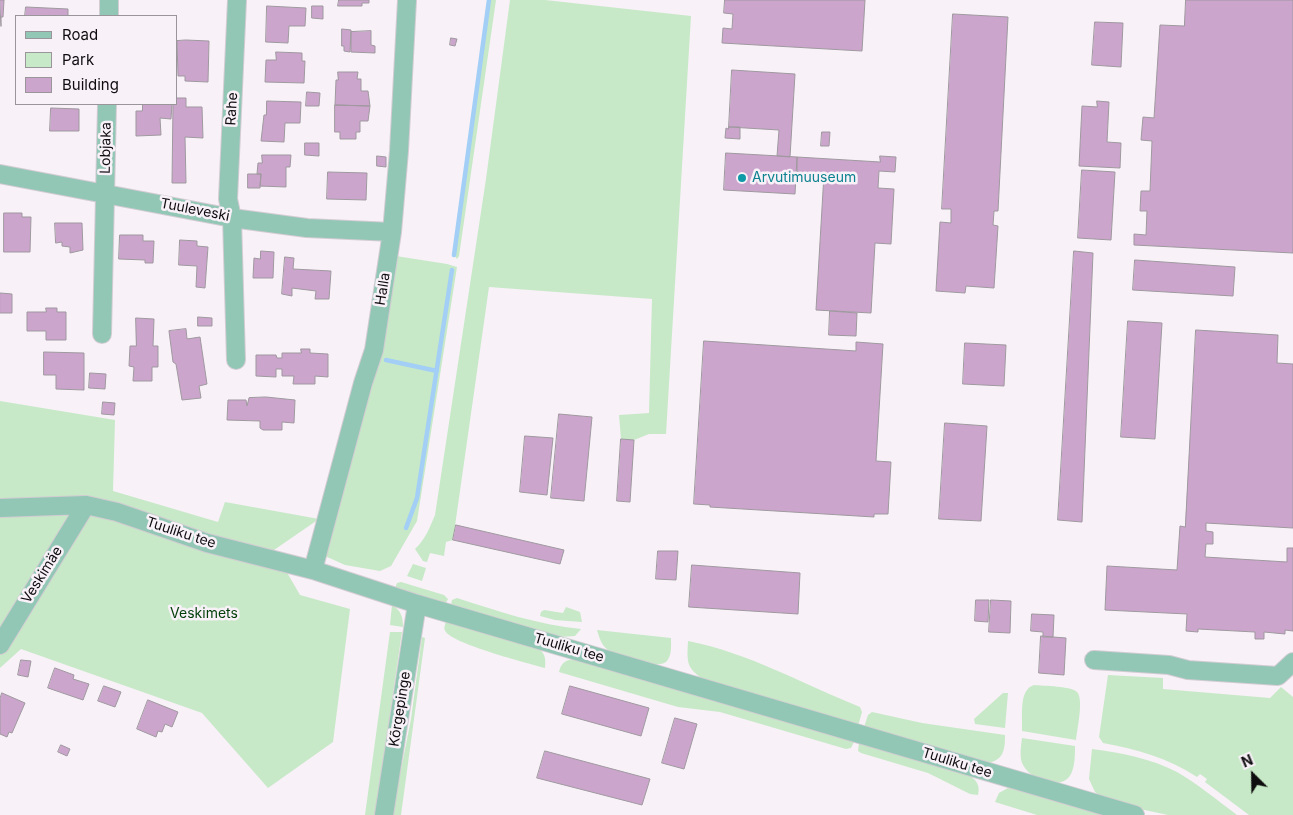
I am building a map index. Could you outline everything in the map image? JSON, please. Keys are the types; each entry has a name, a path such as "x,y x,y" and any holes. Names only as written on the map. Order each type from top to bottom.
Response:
{"street":[{"path":"109,0 109,15"},
{"name":"Rahe","path":"236,360 232,218 228,199 237,0"},
{"name":"Halla","path":"313,570 363,383 374,350 392,232 399,151 407,0"},
{"name":"Lobjaka","path":"102,334 107,105"},
{"name":"Tuuleveski","path":"0,174 232,218 307,228 392,232"},
{"name":"Tuuliku tee","path":"0,508 86,505 117,512 207,543 313,570 417,604 1135,815"},
{"name":"Veskimäe","path":"0,646 86,505"},
{"name":"Kõrgepinge","path":"384,815 417,604"},
{"path":"1094,660 1169,665 1188,670 1278,676 1293,662"}],"green space":[{"path":"489,0 496,0 459,256 457,259 454,255"},
{"path":"510,0 545,0 691,16 666,434 649,434 634,440 621,439 619,415 649,413 652,299 489,287 453,540 446,542 444,556 430,553 427,562 423,561 415,549 429,529 435,515 486,179"},
{"path":"396,256 457,267 417,521 391,566 380,571 345,565 325,556"},
{"name":"Veskimets","path":"0,401 115,420 113,491 218,522 225,502 319,519 274,550 300,595 350,609 333,742 268,788 202,713 21,649 0,668"},
{"path":"413,564 426,568 422,581 407,576"},
{"path":"401,582 444,595 448,599 446,603 395,588 397,583"},
{"path":"457,598 534,621 581,629 575,636 560,637 451,605 452,600"},
{"path":"392,605 401,614 403,627 390,625"},
{"path":"566,607 580,612 582,622 555,620 540,616 544,610 563,613"},
{"path":"446,621 537,647 544,656 545,668 492,653 462,642 445,631"},
{"path":"597,630 671,638 670,656 663,664 656,664 611,652 603,645"},
{"path":"390,632 402,632 375,815 365,815"},
{"path":"422,637 425,638 401,815 392,815 411,719"},
{"path":"688,641 711,646 754,661 860,707 862,712 858,726 703,679 693,671 689,663"},
{"path":"577,659 854,742 851,748 846,749 720,712 678,707 559,672 565,662"},
{"path":"1108,675 1163,678 1163,689 1270,698 1281,687 1293,697 1293,815 1249,815 1205,782 1207,779 1200,774 1197,777 1152,755 1103,743 1099,737"},
{"path":"1034,685 1064,687 1077,692 1080,708 1076,740 1022,731 1023,698 1029,688"},
{"path":"1003,693 1008,693 1005,728 975,724 974,719"},
{"path":"872,712 922,723 1005,735 1004,749 1000,757 988,763 864,727 868,715"},
{"path":"1022,738 1075,746 1074,764 1071,774 1066,779 1054,783 1046,782 1032,775 1023,765 1021,759"},
{"path":"859,743 969,775 974,779 979,788 978,795 970,794 928,773 861,753 858,751"},
{"path":"1092,749 1135,757 1167,767 1207,792 1237,815 1168,815 1101,797 1095,792 1089,779"},
{"path":"1008,788 1101,815 1037,815 995,802 999,793"}],"building":[{"path":"0,0 4,0 1,26"},
{"path":"339,0 369,0 369,3 362,3 362,6 338,6"},
{"path":"725,0 865,0 862,51 722,43 723,28 732,29 733,14 724,13"},
{"path":"1186,0 1293,0 1293,253 1134,245 1134,234 1146,235 1147,211 1140,211 1141,191 1150,191 1152,141 1141,140 1143,117 1154,118 1160,25 1184,26"},
{"path":"267,6 306,8 305,26 289,26 288,43 266,42"},
{"path":"312,6 323,6 323,19 312,18"},
{"path":"26,7 68,9 68,15 25,15"},
{"path":"953,14 1008,17 998,211 994,211 993,225 998,226 994,288 966,286 965,293 936,291 940,222 951,223 951,209 942,209"},
{"path":"1095,22 1123,23 1121,67 1092,65"},
{"path":"342,29 351,30 350,52 344,51 344,46 342,46"},
{"path":"371,31 371,45 375,46 375,53 351,52 351,32"},
{"path":"451,38 457,39 455,46 450,45"},
{"path":"178,41 209,41 208,82 185,81 185,76 178,76"},
{"path":"276,52 302,53 302,61 305,61 304,83 265,82 266,60 276,60"},
{"path":"732,70 795,74 790,157 777,156 779,130 729,127"},
{"path":"338,72 358,72 357,79 361,79 361,91 368,91 370,106 335,105"},
{"path":"307,92 320,93 319,106 306,106"},
{"path":"178,98 186,98 186,107 202,107 203,138 185,137 186,183 172,183 173,105 178,105"},
{"path":"267,101 301,102 300,123 285,123 284,142 261,141"},
{"path":"1097,101 1109,102 1107,142 1121,143 1120,168 1079,166 1082,106 1097,107"},
{"path":"143,105 172,105 171,119 160,118 161,135 136,136 136,111 142,111"},
{"path":"335,105 370,106 368,121 360,121 360,132 356,132 356,139 340,139 340,132 335,132"},
{"path":"51,108 79,109 79,131 50,131"},
{"path":"729,127 740,127 740,139 725,138 726,128 728,129"},
{"path":"822,132 830,132 829,146 821,146"},
{"path":"305,143 319,143 319,156 305,155"},
{"path":"726,153 797,157 795,194 724,190"},
{"path":"262,155 291,155 290,167 286,167 286,187 260,186 261,174 257,174 258,163 262,163"},
{"path":"377,156 386,157 386,167 377,166"},
{"path":"880,156 896,157 895,172 879,171 878,188 894,189 891,244 875,243 871,313 816,310 824,174 797,172 797,157 880,162"},
{"path":"1082,170 1115,172 1111,240 1078,238"},
{"path":"328,172 367,173 366,200 327,199"},
{"path":"248,174 261,174 260,188 248,188"},
{"path":"4,213 22,213 22,217 31,217 30,252 4,252"},
{"path":"55,223 82,223 83,250 70,253 70,247 62,246 62,242 56,243"},
{"path":"120,235 143,235 143,241 154,241 153,263 145,263 145,260 119,259"},
{"path":"180,240 197,241 197,246 208,247 205,288 196,287 197,266 179,265"},
{"path":"261,251 274,252 273,278 253,278 254,258 260,259"},
{"path":"1074,251 1093,253 1082,522 1058,520"},
{"path":"285,257 294,258 293,269 331,271 329,299 315,299 316,291 292,288 292,296 282,294"},
{"path":"1135,260 1235,267 1233,296 1133,290"},
{"path":"0,293 12,294 12,313 0,313"},
{"path":"46,308 57,308 57,312 66,312 66,340 46,340 46,331 27,331 27,312 46,312"},
{"path":"830,311 857,313 856,336 829,335"},
{"path":"198,317 212,318 212,326 198,326"},
{"path":"136,318 154,319 153,346 158,346 158,367 152,367 152,381 133,381 134,367 129,366 130,346 136,346"},
{"path":"1128,321 1162,323 1155,439 1121,437"},
{"path":"186,329 187,339 200,337 207,384 199,386 201,398 182,400 176,364 173,362 169,331"},
{"path":"1196,330 1278,335 1277,363 1293,364 1293,528 1206,523 1206,531 1213,532 1213,544 1206,544 1205,557 1287,562 1287,548 1293,548 1293,631 1285,630 1285,634 1264,632 1264,639 1255,639 1255,632 1198,629 1198,632 1186,631 1187,614 1105,610 1107,566 1177,570 1180,526 1185,527"},
{"path":"704,341 856,351 856,342 883,344 876,461 891,462 888,514 874,514 874,517 710,507 710,505 694,504"},
{"path":"965,343 1006,345 1004,386 963,384"},
{"path":"301,349 310,349 310,353 328,354 328,377 315,376 315,384 293,384 294,376 282,376 282,369 276,369 276,377 256,376 256,355 276,355 277,358 282,358 282,353 301,353"},
{"path":"44,352 84,353 84,390 56,389 56,375 44,375"},
{"path":"90,373 106,374 105,389 89,388"},
{"path":"266,397 295,400 294,423 282,422 282,430 263,430 260,428 260,421 227,420 228,400 246,400 247,406 249,398"},
{"path":"103,402 115,403 114,415 102,414"},
{"path":"559,414 592,417 584,501 551,498"},
{"path":"945,423 987,426 981,521 939,519"},
{"path":"525,436 553,438 547,495 520,492"},
{"path":"621,439 634,440 630,502 617,501"},
{"path":"456,525 564,550 560,564 453,540"},
{"path":"658,551 678,551 676,580 656,579"},
{"path":"692,565 800,573 798,614 689,607"},
{"path":"976,600 989,600 988,622 975,621"},
{"path":"991,600 1011,601 1010,633 989,632"},
{"path":"1032,614 1054,615 1053,637 1043,637 1043,632 1031,631"},
{"path":"1041,636 1066,638 1064,675 1039,673"},
{"path":"21,660 31,661 28,677 18,675"},
{"path":"55,668 74,675 73,679 89,684 83,700 48,688"},
{"path":"104,686 121,692 115,707 98,701"},
{"path":"570,686 649,708 641,736 562,714"},
{"path":"2,693 25,703 12,733 9,732 7,737 0,734 0,699"},
{"path":"148,700 178,712 172,727 165,724 162,732 158,731 156,737 137,729"},
{"path":"675,718 697,724 684,769 662,763"},
{"path":"61,745 70,749 67,756 58,752"},
{"path":"545,751 650,779 642,805 537,778"}],"waterway":[{"path":"454,255 489,0"},
{"path":"406,528 417,498 452,270"},
{"path":"386,360 437,371"}],"place":[{"name":"Arvutimuuseum","path":"742,178"}]}
